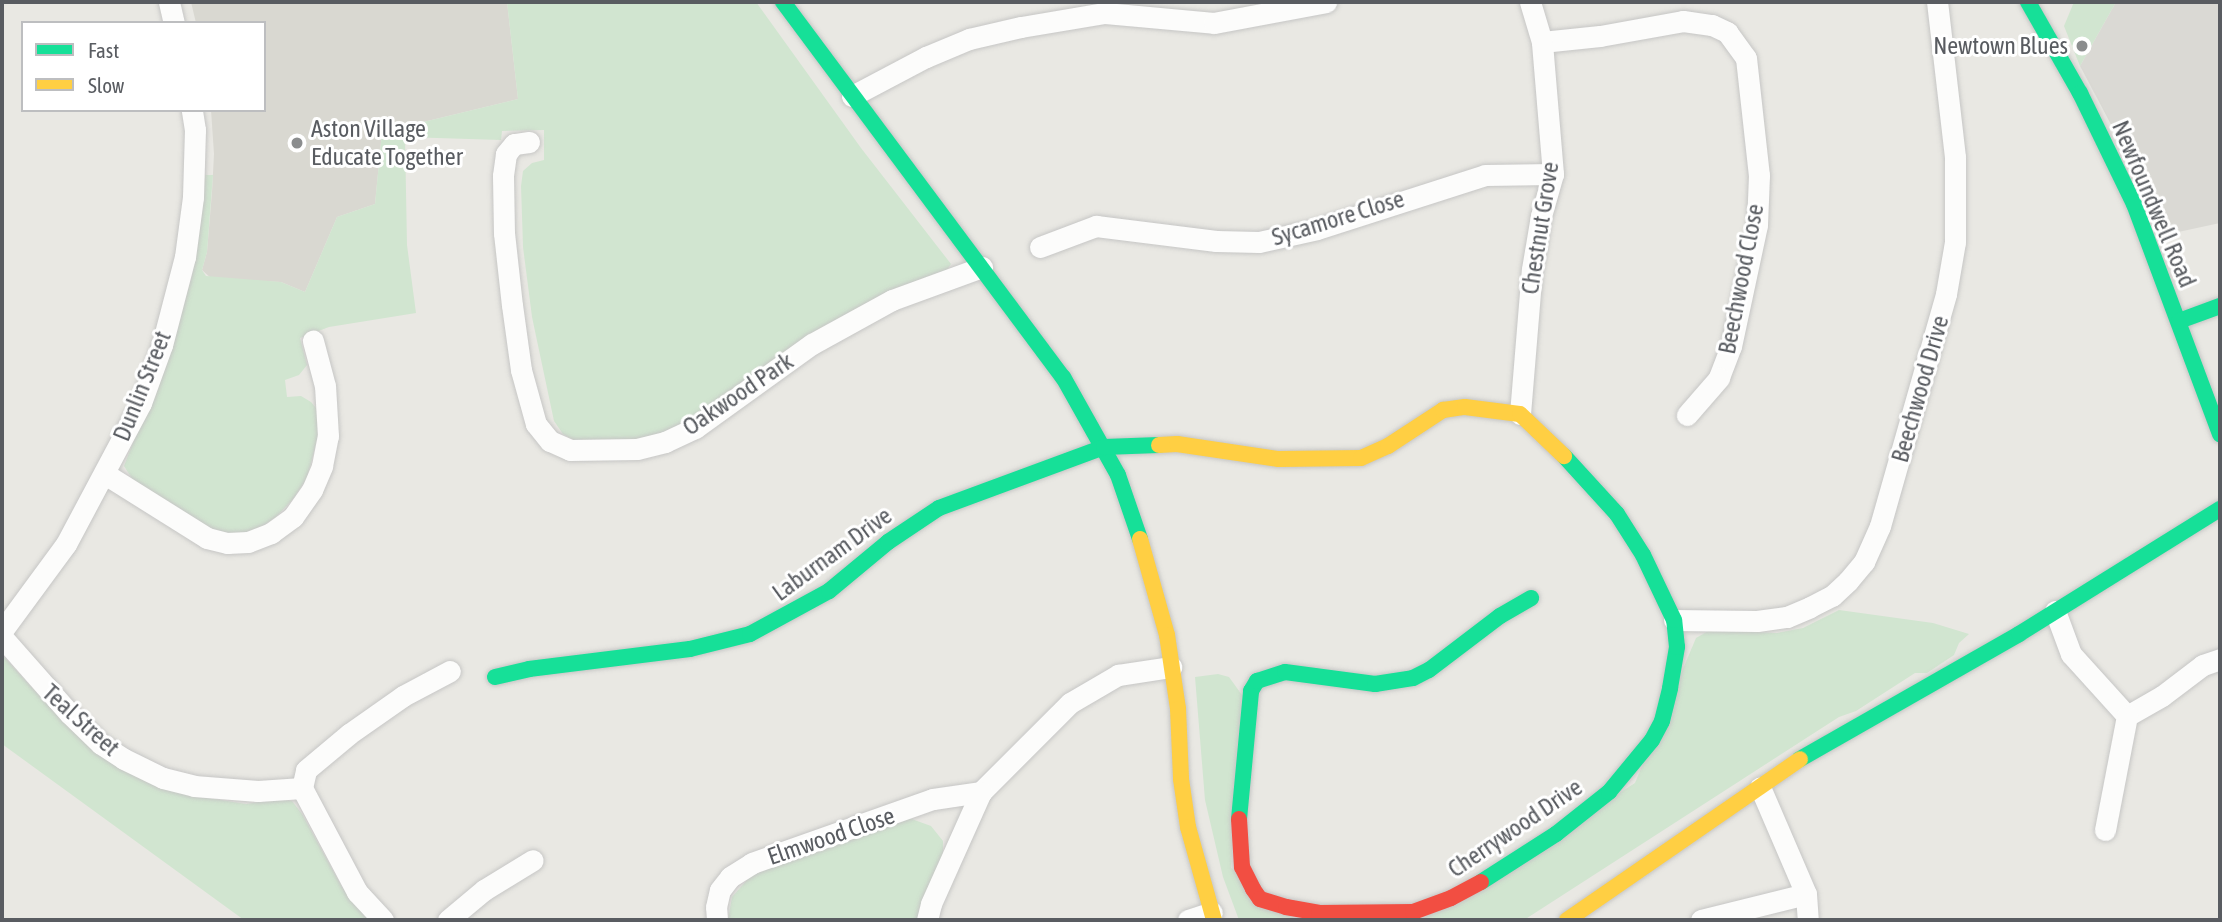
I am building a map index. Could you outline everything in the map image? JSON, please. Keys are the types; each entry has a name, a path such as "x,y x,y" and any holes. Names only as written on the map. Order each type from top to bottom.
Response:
{"street":[{"path":"169,2 174,21"},
{"path":"783,2 1063,377 1118,475 1155,584 1171,667 1188,827 1213,916 1188,920"},
{"path":"852,96 926,57 969,39 1021,27 1105,13 1214,23 1326,2"},
{"name":"Chestnut Grove","path":"1520,414 1532,269 1541,216 1553,174 1542,42 1530,2"},
{"name":"Beechwood Drive","path":"1674,620 1757,621 1787,617 1810,607 1832,596 1849,582 1864,562 1880,526 1943,307 1955,242 1955,157 1937,2"},
{"name":"Newfoundwell Road","path":"2028,2 2080,93 2134,204 2220,434"},
{"name":"Beechwood Close","path":"1542,42 1600,36 1683,21 1712,25 1727,32 1746,58 1759,175 1757,225 1731,346 1719,378 1688,415"},
{"name":"Dunlin Street","path":"2,631 66,544 141,402 177,292 193,197 195,130 192,112"},
{"name":"Oakwood Park","path":"529,142 513,144 506,154 503,176 504,233 512,305 521,370 536,424 550,441 570,450 637,449 665,442 695,428 766,375 824,337 892,300 982,267"},
{"name":"Sycamore Close","path":"1040,247 1096,226 1216,241 1259,242 1317,229 1485,175 1553,174"},
{"path":"2179,321 2220,306"},
{"path":"105,474 206,538 227,543 248,542 271,533 293,517 312,490 323,466 328,436 325,386 313,341"},
{"path":"1104,447 1177,444 1279,460 1361,458 1388,446 1443,411 1465,407 1520,414"},
{"name":"Cherrywood Drive","path":"1520,414 1566,456 1617,514 1650,567 1674,620 1677,647 1670,688 1662,721 1652,740 1609,792 1556,834 1496,874 1451,898 1413,912 1319,913 1260,899 1242,866 1238,834 1248,712 1251,691 1256,681 1285,672 1375,684 1413,677 1429,670 1500,616 1531,598"},
{"name":"Laburnam Drive","path":"495,677 529,669 700,647 750,634 829,591 888,542 939,508 1104,447"},
{"path":"1567,920 1803,757 2055,611 2201,518 2220,509"},
{"path":"2055,611 2071,654 2127,716"},
{"name":"Teal Street","path":"2,637 70,715 101,744 124,759 163,778 194,786 258,792 302,788"},
{"path":"2105,830 2127,716 2162,696 2203,665 2220,659"},
{"path":"927,920 931,904 981,792 1070,703 1118,675 1171,667"},
{"path":"383,920 357,892 302,788 306,770 349,734 403,696 450,671"},
{"path":"1760,787 1807,894 1808,920"},
{"name":"Elmwood Close","path":"717,920 716,907 720,890 730,877 752,863 933,799 981,792"},
{"path":"448,920 484,890 533,860"},
{"path":"1701,920 1807,894"}],"shaded area":[{"name":"Aston Village Educate Together","path":"191,2 507,2 518,99 382,132 375,204 337,217 305,292 281,282 212,279 202,270 207,252 212,192 214,154 211,112 266,112 266,21 196,21"},
{"path":"2116,2 2220,2 2220,223 2169,234 2080,66"}],"green space":[{"path":"507,2 756,2 861,148 951,264 942,277 704,417 655,440 577,442 563,434 554,421 532,317 523,247 523,171 532,163 544,160 544,130 502,131 501,140 405,137 407,245 416,313 329,327 300,338 307,365 299,375 285,380 287,397 301,396 311,402 316,408 319,432 307,478 293,499 276,517 255,531 240,535 212,530 133,480 124,466 170,348 192,276 205,175 213,175 207,252 202,270 206,276 281,282 305,292 337,217 375,204 382,132 518,99"},
{"name":"Newtown Blues","path":"2074,2 2116,2 2080,66 2064,26"},
{"path":"1839,610 1933,623 1969,634 1959,643 1954,655 1927,673 1915,673 1856,711 1839,717 1524,920 1421,920 1635,783 1696,638 1710,630 1777,633 1803,628"},
{"path":"2,655 70,729 112,761 196,796 246,804 277,799 292,801 302,814 342,887 372,920 244,920 2,744"},
{"path":"1218,674 1229,677 1242,695 1231,868 1296,920 1239,920 1223,877 1205,800 1195,677"},
{"path":"909,818 931,826 943,841 943,856 919,920 728,920 732,897 755,871 804,857"}],"traffic: fast":[{"path":"783,2 1063,377 1118,475 1140,539"},
{"path":"2028,2 2080,93 2134,204 2220,434"},
{"path":"2179,321 2220,306"},
{"path":"495,677 529,669 690,649 750,634 829,591 888,542 939,508 1104,447 1159,445"},
{"path":"1481,882 1556,834 1609,792 1652,740 1662,721 1670,688 1677,647 1674,620 1643,555 1617,514 1564,456"},
{"path":"1800,759 2019,634 2220,509"},
{"path":"1239,819 1251,691 1257,681 1285,672 1375,684 1413,678 1429,670 1500,616 1531,598"}],"traffic: slow":[{"path":"1159,445 1177,444 1279,459 1361,458 1388,446 1443,410 1465,407 1520,414 1564,456"},
{"path":"1140,539 1167,635 1178,709 1181,779 1188,827 1214,920"},
{"path":"1567,920 1800,759"}],"traffic: jam":[{"path":"1239,819 1242,867 1253,889 1260,899 1286,907 1319,913 1413,912 1451,898 1481,882"}],"place":[{"name":"Newtown Blues","path":"2082,46"},
{"name":"Aston Village Educate Together","path":"297,143"}]}
